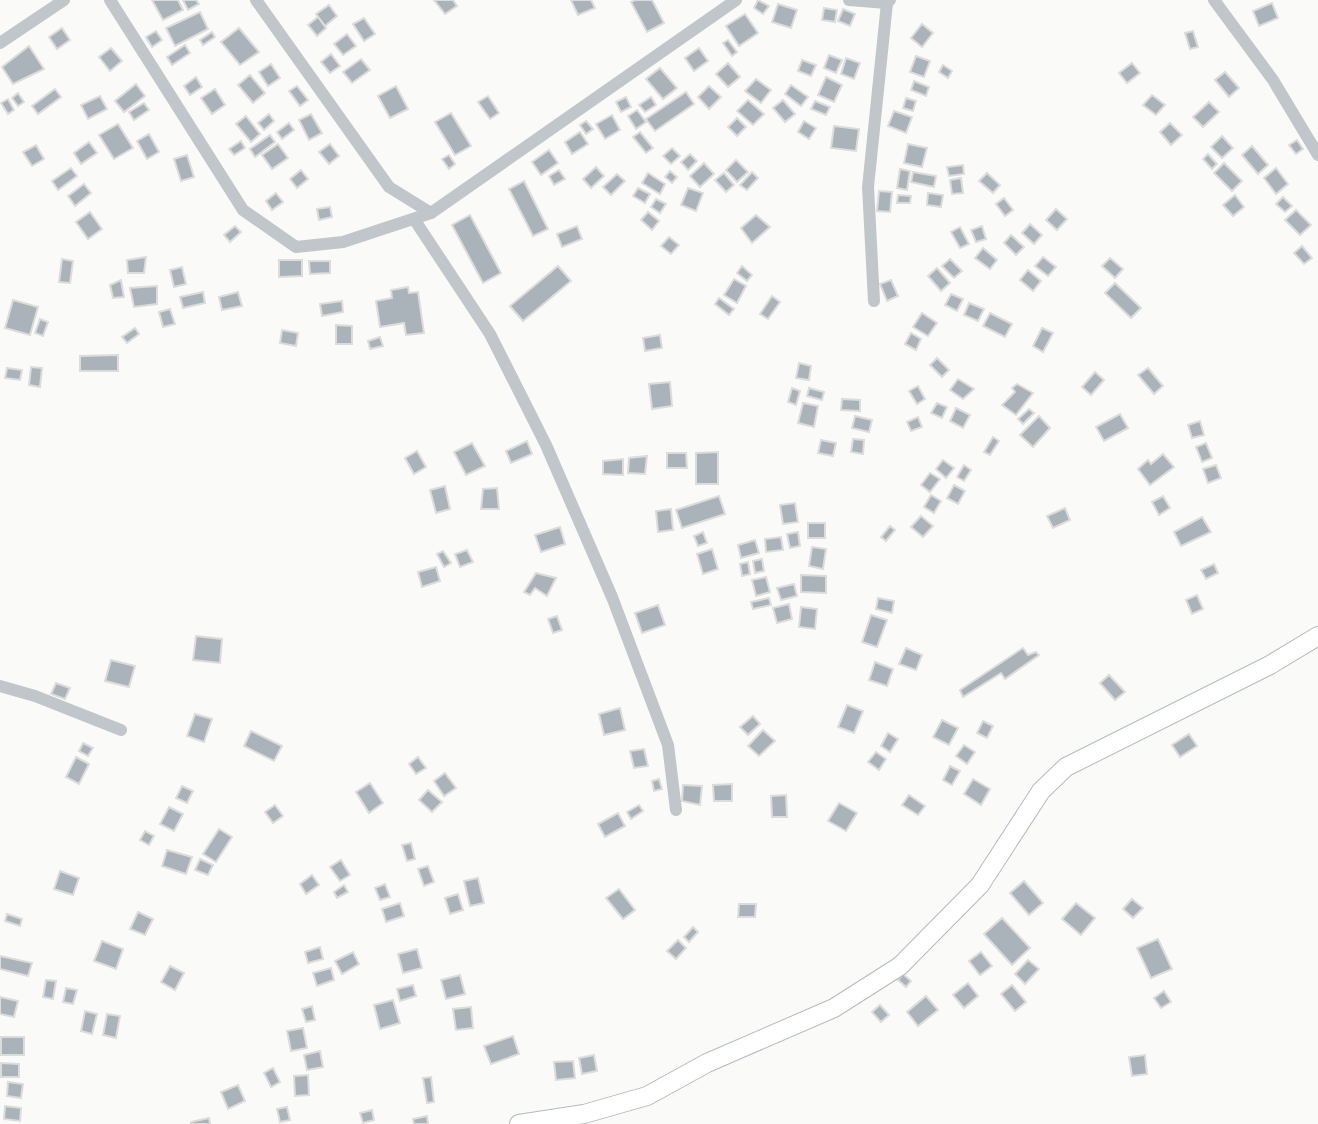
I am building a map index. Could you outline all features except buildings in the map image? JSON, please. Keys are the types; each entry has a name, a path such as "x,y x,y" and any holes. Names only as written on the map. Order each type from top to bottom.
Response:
{"street":[{"path":"0,43 64,0"},
{"path":"110,0 243,210 296,247 343,242 431,213 736,0"},
{"path":"256,0 389,187 431,213"},
{"path":"849,0 889,2 868,187 874,301"},
{"path":"1214,0 1273,80 1318,155"},
{"path":"414,219 490,334 546,445 612,597 668,745 676,810"},
{"path":"519,1124 584,1114 647,1096 707,1063 834,1008 900,966 980,885 1041,791 1066,767 1270,665 1318,636"},
{"path":"0,686 36,696 121,730"}]}
